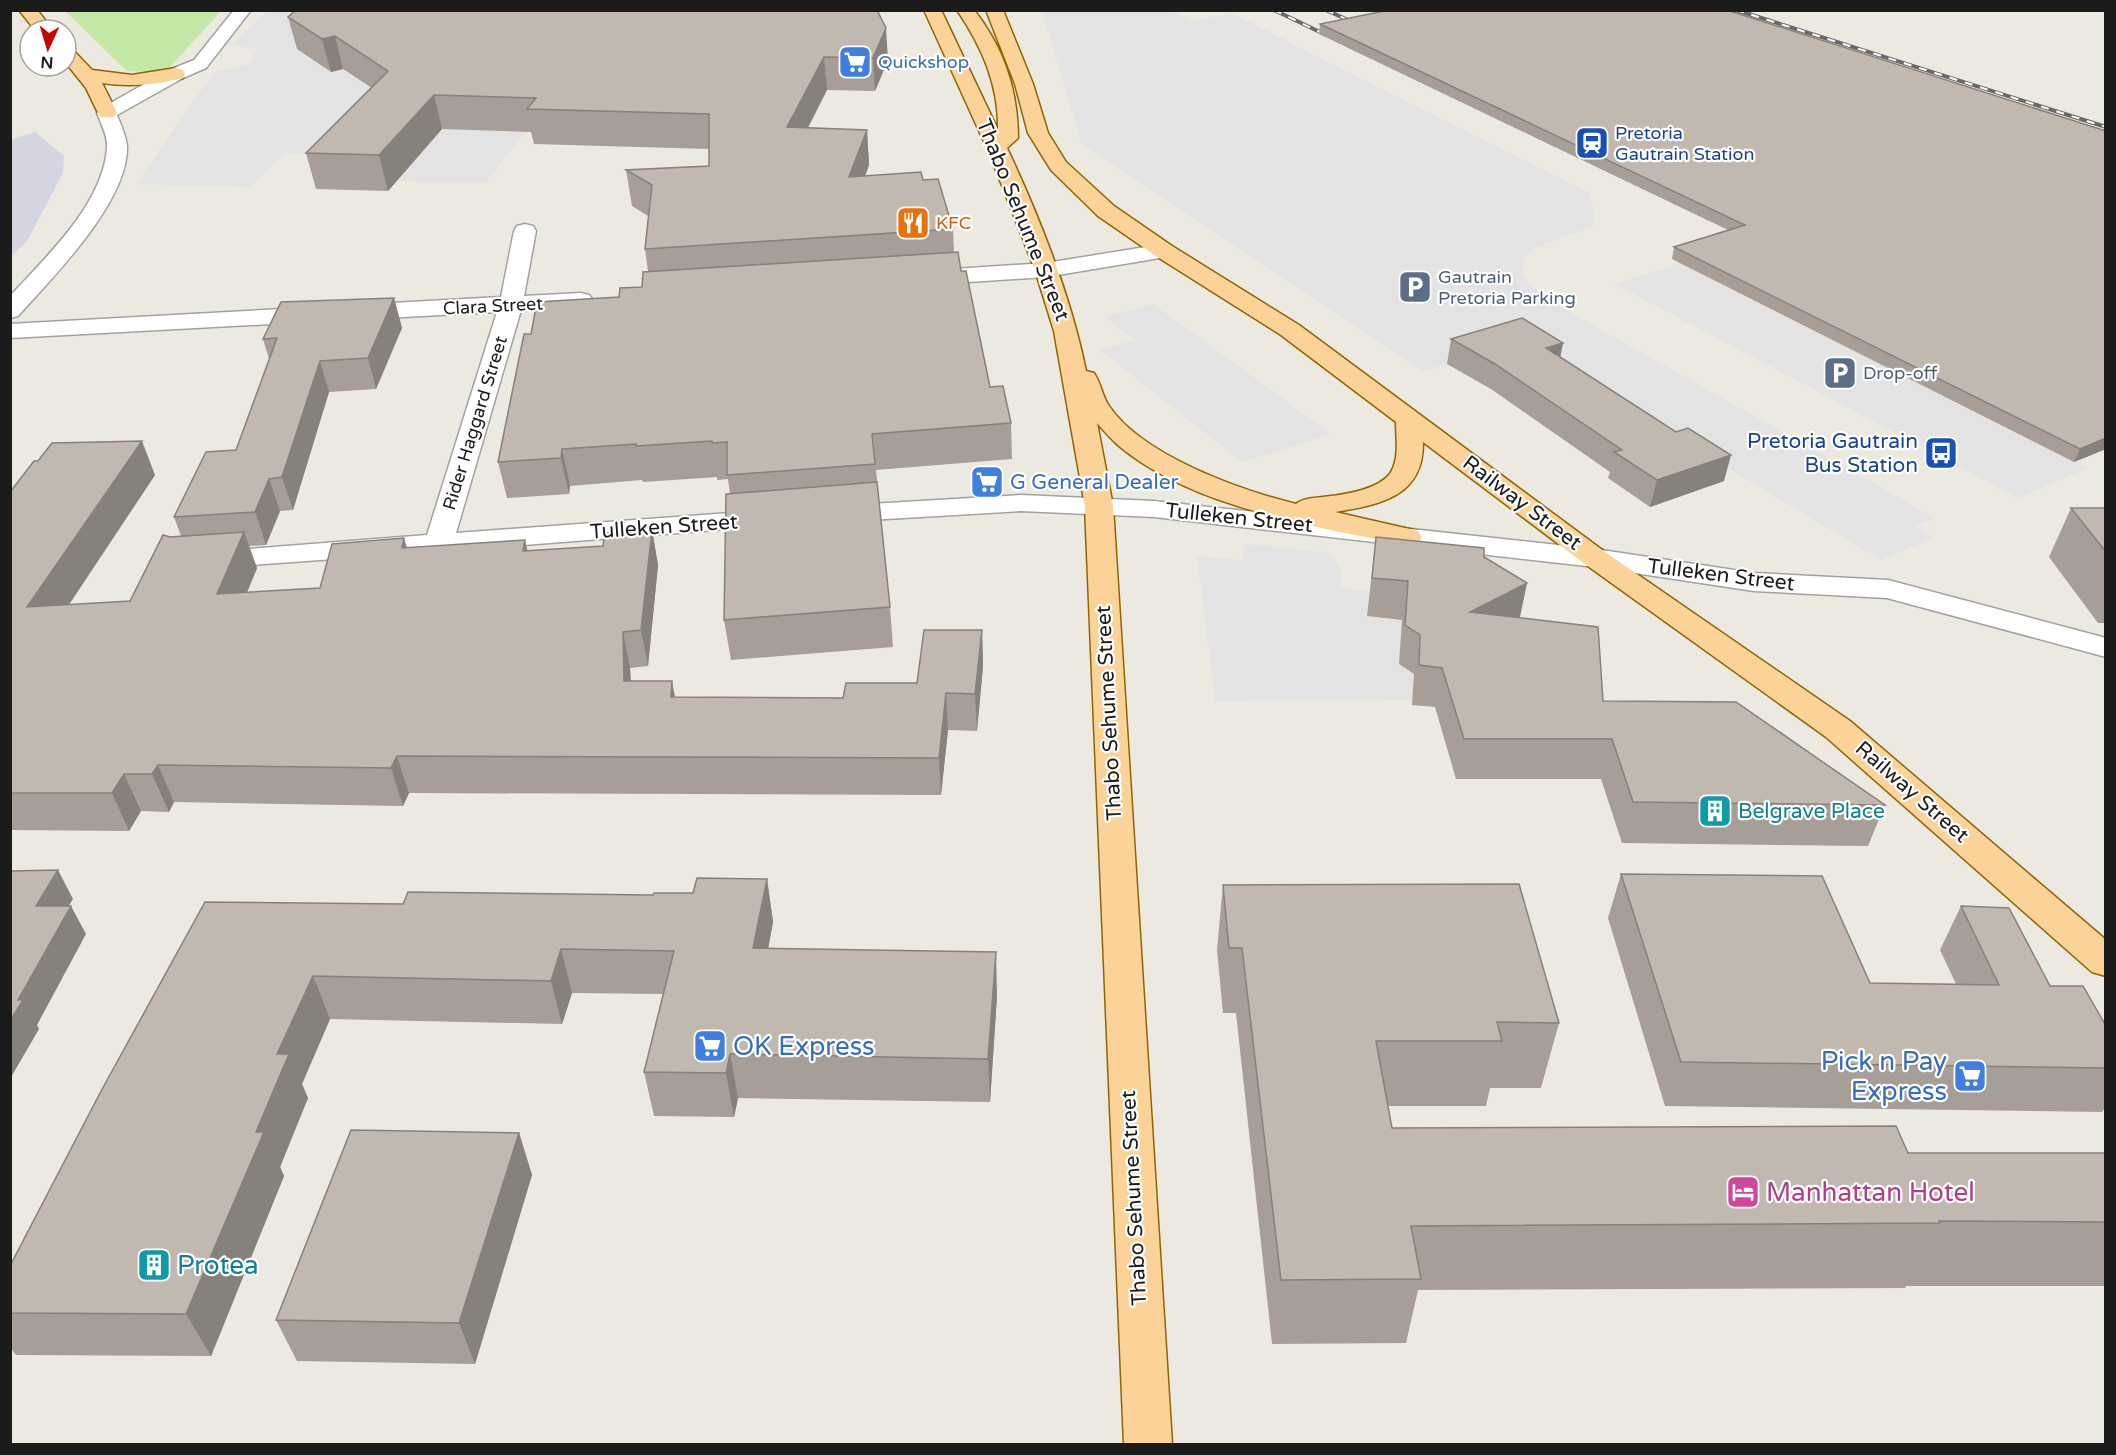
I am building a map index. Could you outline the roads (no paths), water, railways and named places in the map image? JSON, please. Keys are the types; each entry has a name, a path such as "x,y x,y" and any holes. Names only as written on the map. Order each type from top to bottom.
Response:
{"main road":[{"name":"Thabo Sehume Street","path":"932,10 996,147 1046,270 1066,331 1099,506 1148,1444"},
{"path":"965,10 990,49 1008,109 1008,138 996,147"},
{"name":"Railway Street","path":"994,10 1024,84 1038,133 1058,166 1106,211 1164,251 1290,330 1595,558 1838,729 2106,962"},
{"path":"78,65 100,92 107,113"},
{"path":"88,75 110,80 136,81 176,74"},
{"path":"1066,331 1099,410 1144,454 1203,484 1287,509 1408,537"},
{"path":"1287,509 1346,502 1364,498 1389,487 1404,475 1408,461 1409,419"}],"street":[{"path":"10,311 95,210 111,177 117,147 107,113 176,74 196,66 207,57 243,10"},
{"name":"Rider Haggard Street","path":"438,544 511,305 525,231"},
{"path":"903,279 1046,270 1164,251"},
{"name":"Clara Street","path":"10,331 606,299"},
{"name":"Tulleken Street","path":"183,561 1021,503 1099,506 1166,510 1595,558 1754,582 1888,589 2106,648"}],"railway":[{"path":"1274,10 1322,33"},
{"path":"1326,10 1359,25"},
{"path":"1736,10 2106,127"}],"place":[{"name":"Quickshop","path":"855,62"},
{"name":"Pretoria Gautrain Station","path":"1592,143"},
{"name":"KFC","path":"913,223"},
{"name":"Gautrain Pretoria Parking","path":"1415,287"},
{"name":"Drop-off","path":"1840,373"},
{"name":"Pretoria Gautrain Bus Station","path":"1941,453"},
{"name":"G General Dealer","path":"987,482"},
{"name":"Belgrave Place","path":"1715,811"},
{"name":"OK Express","path":"710,1046"},
{"name":"Pick n Pay Express","path":"1970,1076"},
{"name":"Manhattan Hotel","path":"1743,1192"},
{"name":"Protea","path":"154,1265"}]}
